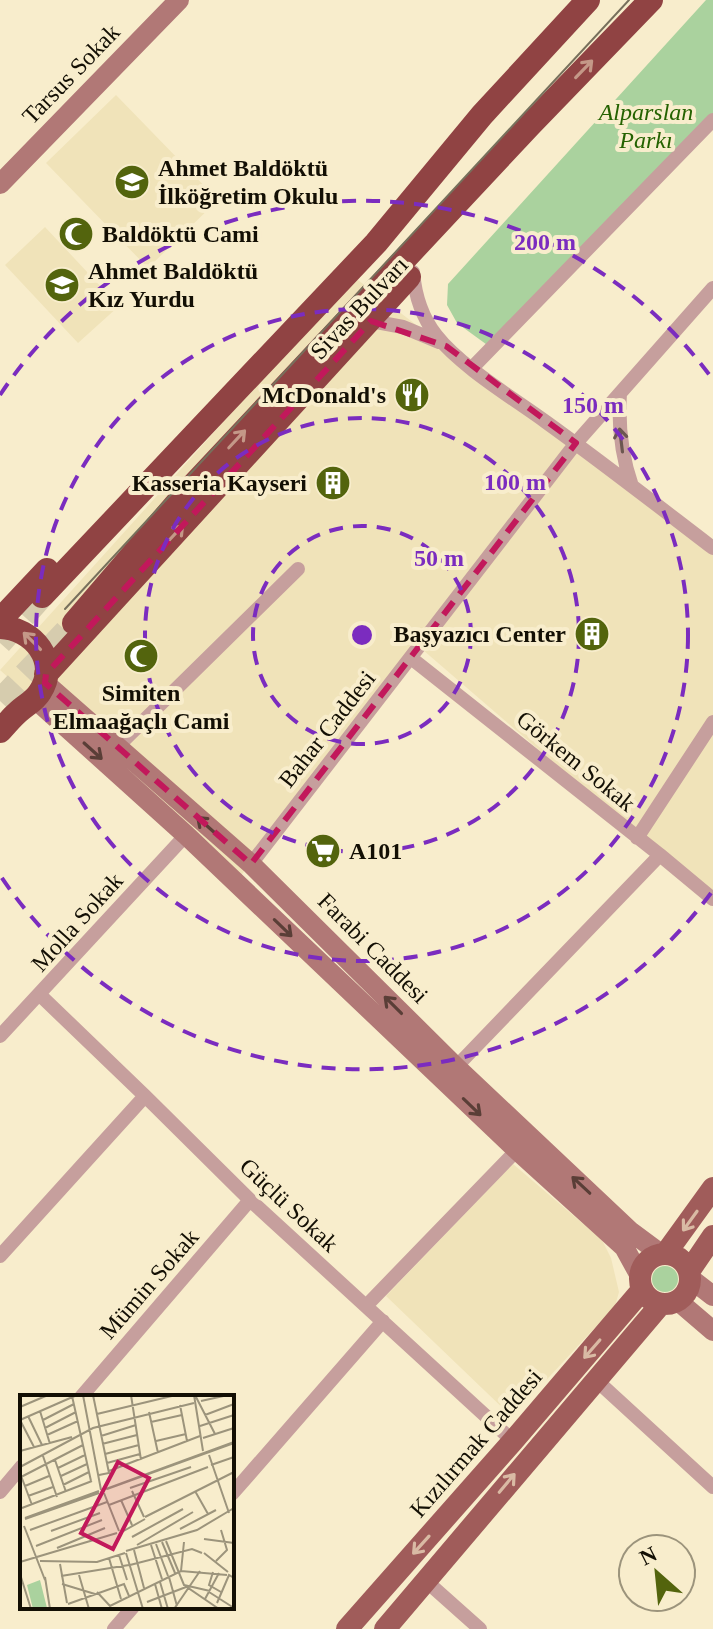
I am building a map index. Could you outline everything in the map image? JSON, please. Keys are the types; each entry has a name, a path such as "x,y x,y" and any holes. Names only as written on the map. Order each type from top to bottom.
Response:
{"highway":[{"name":"Sivas Bulvarı","path":"42,596 376,243 482,115 588,0"},
{"name":"Sivas Bulvarı","path":"74,623 183,496 651,0"},
{"path":"0,620 363,232 482,115"},
{"path":"0,731 371,321 530,125"},
{"path":"0,627 20,630 35,640 44,656 29,696"}],"main road":[{"path":"713,1188 664,1254 647,1261 641,1283 647,1296 670,1302 685,1295 690,1274 713,1236"},
{"path":"664,1254 680,1258 690,1274"},
{"name":"Kızılırmak Caddesi","path":"347,1629 513,1441 641,1283"},
{"name":"Kızılırmak Caddesi","path":"385,1629 595,1379 670,1302"}],"street":[{"name":"Tarsus Sokak","path":"0,184 179,0"},
{"path":"472,368 713,120"},
{"path":"413,272 420,307 431,328 446,346 713,548"},
{"name":"Bahar Caddesi","path":"251,864 576,443 713,288"},
{"path":"371,321 403,327 446,346"},
{"path":"620,393 621,448 632,486"},
{"path":"118,746 298,569"},
{"name":"Görkem Sokak","path":"411,658 713,899"},
{"name":"Farabi Caddesi","path":"29,696 118,746 251,864 456,1067 630,1231 664,1254"},
{"name":"Farabi Caddesi","path":"29,696 186,835 517,1150 624,1247 641,1283"},
{"path":"637,838 713,722"},
{"name":"Molla Sokak","path":"0,1036 186,835"},
{"path":"456,1067 660,855"},
{"name":"Güçlü Sokak","path":"40,995 250,1200 513,1441"},
{"path":"0,1256 145,1096"},
{"path":"366,1306 517,1150"},
{"name":"Mümin Sokak","path":"83,1395 250,1200"},
{"path":"690,1274 713,1296"},
{"path":"670,1302 713,1331"},
{"path":"234,1492 383,1321"},
{"path":"595,1379 713,1487"},
{"path":"0,1492 20,1468"},
{"path":"425,1580 480,1629"},
{"path":"114,1629 131,1609"}],"highlighted area":[{"path":"371,321 446,346 576,443 251,864 45,683 46,674"}],"shaded area":[{"name":"Ahmet Baldöktü İlköğretim Okulu","path":"116,95 218,200 148,268 46,163"},
{"name":"Ahmet Baldöktü Kız Yurdu","path":"45,227 119,306 78,343 5,265"},
{"path":"354,277 713,550 713,900 423,650 234,884 0,670"},
{"path":"513,1164 602,1240 611,1258 619,1292 615,1306 512,1417 386,1296"}],"green space":[{"name":"Alparslan Parkı","path":"706,0 713,0 713,114 490,347 457,323 447,305 448,284"},
{"path":"665,1266 674,1270 678,1279 674,1288 665,1292 656,1288 652,1279 656,1270"}],"tunnel":[{"path":"0,643 42,596"},
{"path":"0,701 74,623"}],"tram line":[{"path":"65,609 629,0"}],"place":[{"name":"Ahmet Baldöktü İlköğretim Okulu","path":"132,182"},
{"name":"Baldöktü Cami","path":"76,234"},
{"name":"Ahmet Baldöktü Kız Yurdu","path":"62,285"},
{"name":"McDonald's","path":"412,395"},
{"name":"Kasseria Kayseri","path":"333,483"},
{"name":"Başyazıcı Center","path":"592,634"},
{"name":"Simiten Elmaağaçlı Cami","path":"141,656"},
{"name":"A101","path":"323,851"}]}
